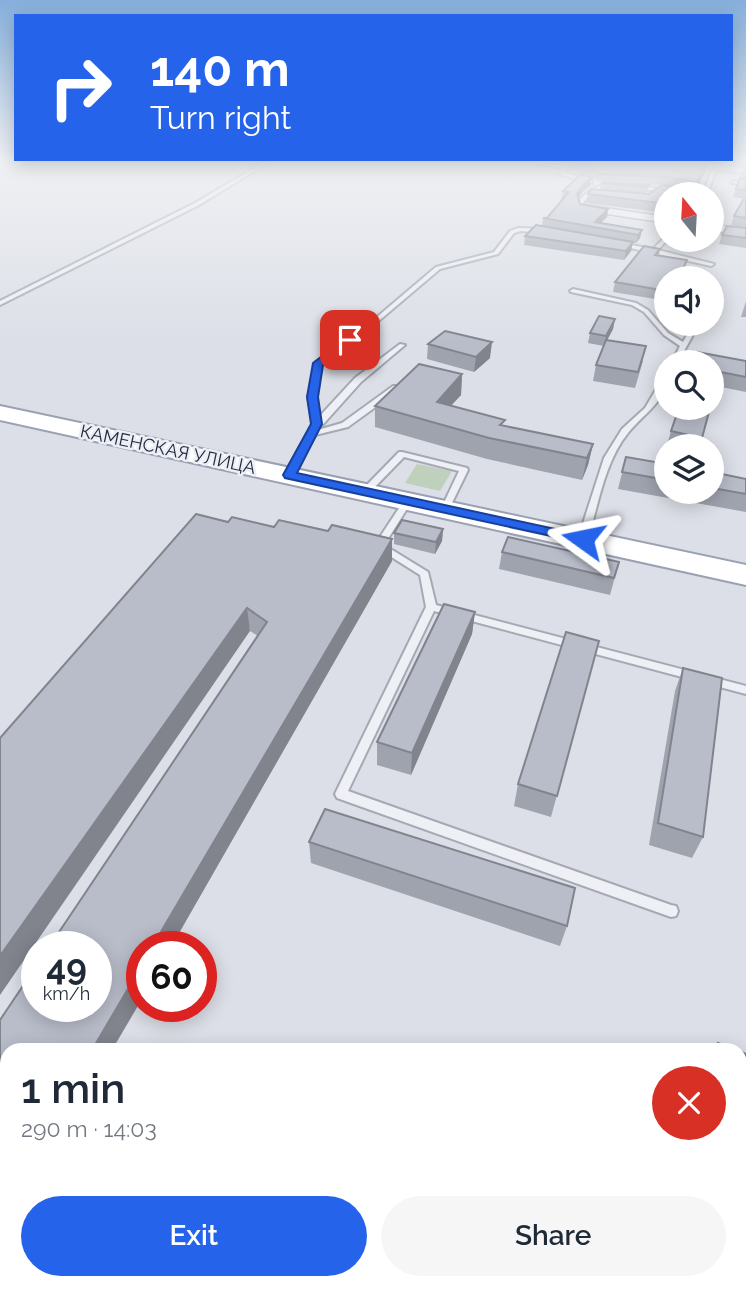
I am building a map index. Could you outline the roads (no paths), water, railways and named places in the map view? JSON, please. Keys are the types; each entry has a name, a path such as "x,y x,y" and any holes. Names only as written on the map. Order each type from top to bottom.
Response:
{"main road":[{"name":"КАМЕНСКАЯ УЛИЦА","path":"0,413 746,575"}],"street":[{"path":"724,230 746,233"}],"lane":[{"path":"0,303 163,221"},
{"path":"317,424 312,397 318,363 366,329 431,273 438,268 496,253 512,232 520,229 560,234"},
{"path":"612,243 711,264"},
{"path":"573,291 634,304 646,311 666,334 684,346"},
{"path":"682,350 689,336"},
{"path":"289,475 317,424 358,380 402,345"},
{"path":"311,435 345,425 400,385"},
{"path":"583,539 607,462 625,431 648,409 654,399"},
{"path":"365,492 402,454 464,470 445,509"},
{"path":"594,460 607,462"},
{"path":"408,501 379,546 425,574 431,607 341,794 671,911"},
{"path":"431,607 746,690"}]}
